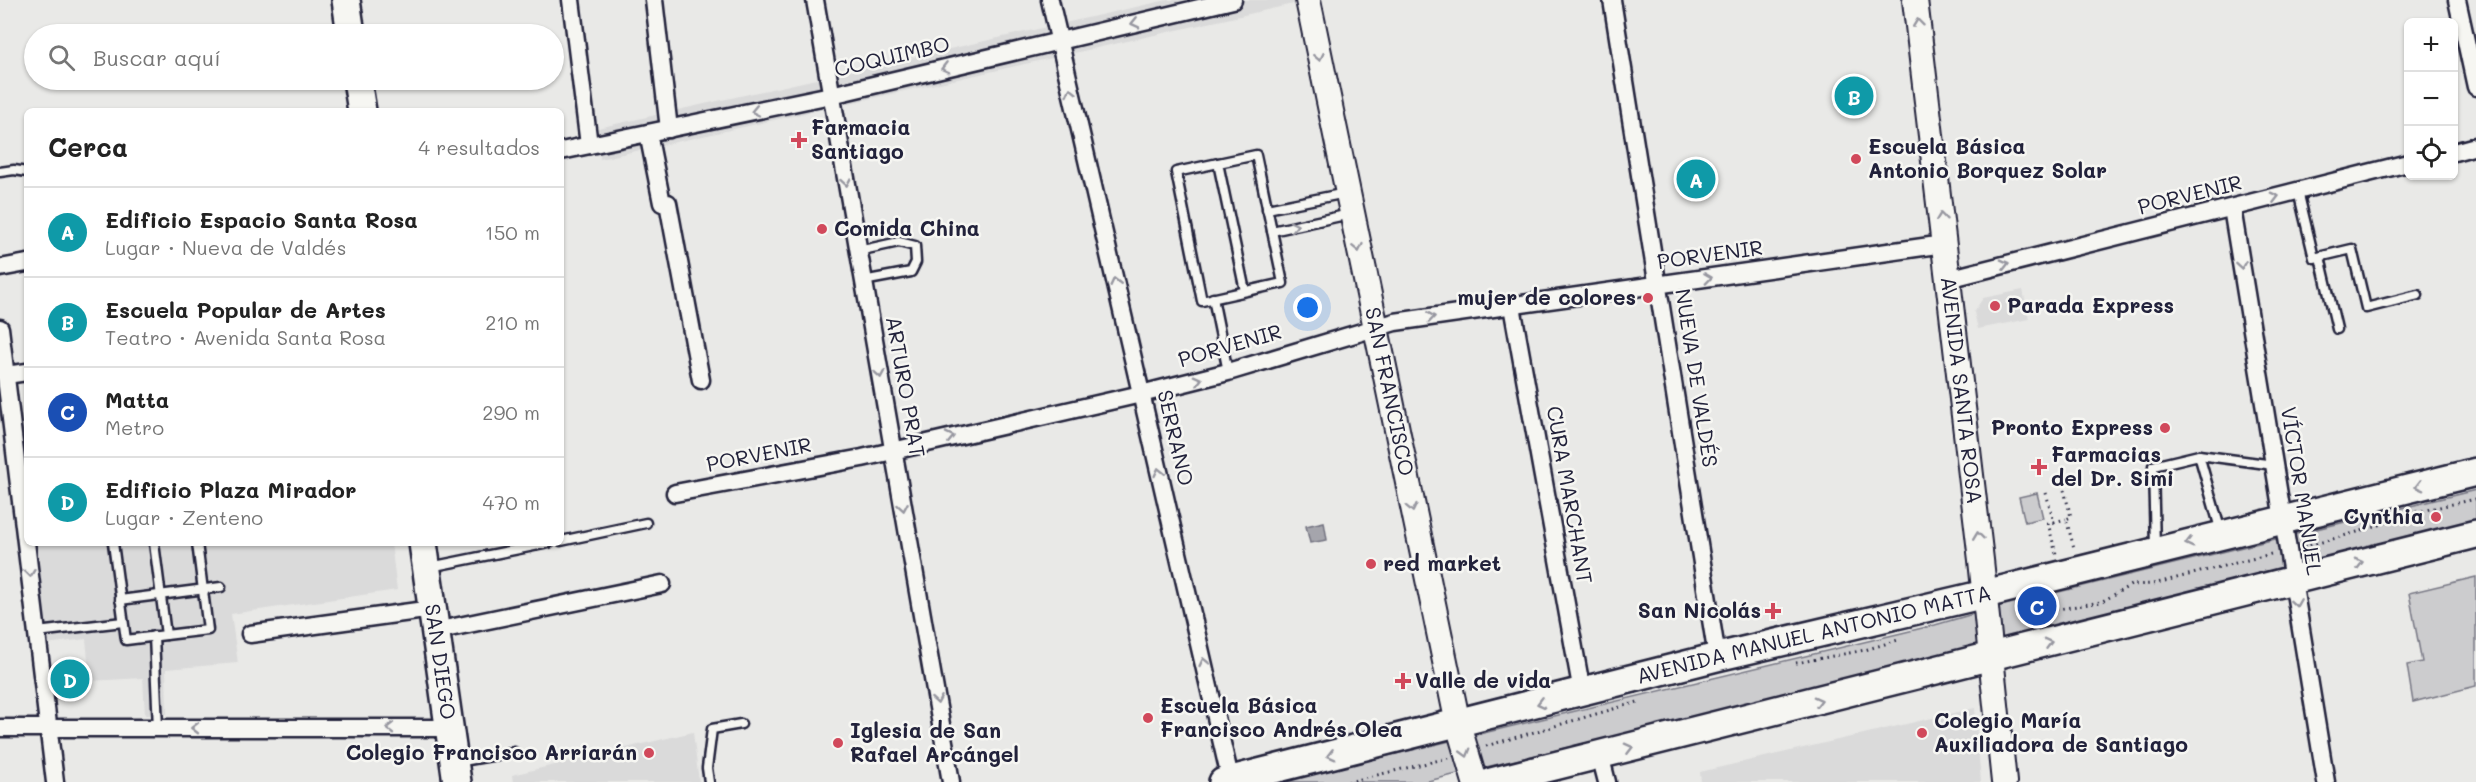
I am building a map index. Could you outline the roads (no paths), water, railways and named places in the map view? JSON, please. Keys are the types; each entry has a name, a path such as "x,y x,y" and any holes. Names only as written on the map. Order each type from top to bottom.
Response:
{"main road":[{"path":"346,0 350,24"},
{"name":"SAN FRANCISCO","path":"1308,0 1374,327 1458,723 1474,782"},
{"name":"AVENIDA SANTA ROSA","path":"1915,0 1986,604 2004,782"},
{"path":"359,90 362,108"},
{"name":"AVENIDA MANUEL ANTONIO MATTA","path":"1228,781 1717,657 1986,604 2071,572 2476,472"},
{"path":"1501,781 1551,772 1600,755 1992,658 2293,579 2476,534"},
{"name":"SAN DIEGO","path":"425,555 455,772"}],"street":[{"path":"571,0 589,145"},
{"path":"654,0 659,131 673,200 668,203 701,380"},
{"name":"ARTURO PRAT","path":"815,0 951,782"},
{"name":"SERRANO","path":"1050,0 1228,781"},
{"name":"COQUIMBO","path":"564,150 831,95 1233,0"},
{"name":"NUEVA DE VALDÉS","path":"1612,0 1717,657"},
{"path":"2457,0 2476,87"},
{"path":"2458,151 2476,147"},
{"name":"PORVENIR","path":"1948,279 2404,164"},
{"name":"VÍCTOR MANUEL","path":"2232,208 2326,782"},
{"name":"PORVENIR","path":"675,493 862,458 1141,394 1228,372 1395,322 1944,244"},
{"path":"0,268 24,264"},
{"name":"CURA MARCHANT","path":"1512,306 1582,692"},
{"path":"0,328 24,520"},
{"path":"6,375 24,372"},
{"path":"27,546 55,782"},
{"path":"250,634 434,620 662,584"},
{"path":"0,728 449,728"},
{"path":"1600,755 1607,782"}],"lane":[{"path":"1256,155 1283,283 1202,301 1176,172 1218,163 1256,155"},
{"path":"1218,163 1245,291"},
{"path":"0,172 24,172"},
{"path":"2298,191 2314,258 2352,249 2366,308 2418,295"},
{"path":"1267,209 1349,203"},
{"path":"1272,231 1349,203"},
{"path":"858,251 899,242 915,246 916,255 911,272 863,281"},
{"path":"2320,256 2337,329"},
{"path":"1213,298 1228,372"},
{"path":"2199,455 2222,535"},
{"path":"2155,551 2153,466 2199,455 2274,465"},
{"path":"564,540 646,524"},
{"path":"113,546 126,640 208,630 197,546"},
{"path":"154,546 166,635"},
{"path":"425,555 518,546"},
{"path":"120,600 221,587"},
{"path":"38,632 123,621"},
{"path":"154,636 158,728"},
{"path":"709,782 707,768 712,729 741,724"},
{"path":"455,772 514,752"}],"place":[{"name":"Escuela Popular de Artes","path":"1854,96"},
{"name":"Farmacia Santiago","path":"799,140"},
{"name":"Escuela Básica Antonio Borquez Solar","path":"1856,159"},
{"name":"Edificio Espacio Santa Rosa","path":"1696,179"},
{"name":"Comida China","path":"822,229"},
{"name":"mujer de colores","path":"1648,298"},
{"name":"Parada Express","path":"1995,306"},
{"name":"Pronto Express","path":"2165,428"},
{"name":"Farmacias del Dr. Simi","path":"2039,467"},
{"name":"Cynthia","path":"2436,517"},
{"name":"red market","path":"1371,564"},
{"name":"Matta","path":"2037,606"},
{"name":"San Nicolás","path":"1773,611"},
{"name":"Edificio Plaza Mirador","path":"70,679"},
{"name":"Valle de vida","path":"1403,681"},
{"name":"Escuela Básica Francisco Andrés Olea","path":"1148,718"},
{"name":"Colegio María Auxiliadora de Santiago","path":"1922,733"},
{"name":"Iglesia de San Rafael Arcángel","path":"838,743"},
{"name":"Colegio Francisco Arriarán","path":"649,753"}]}
